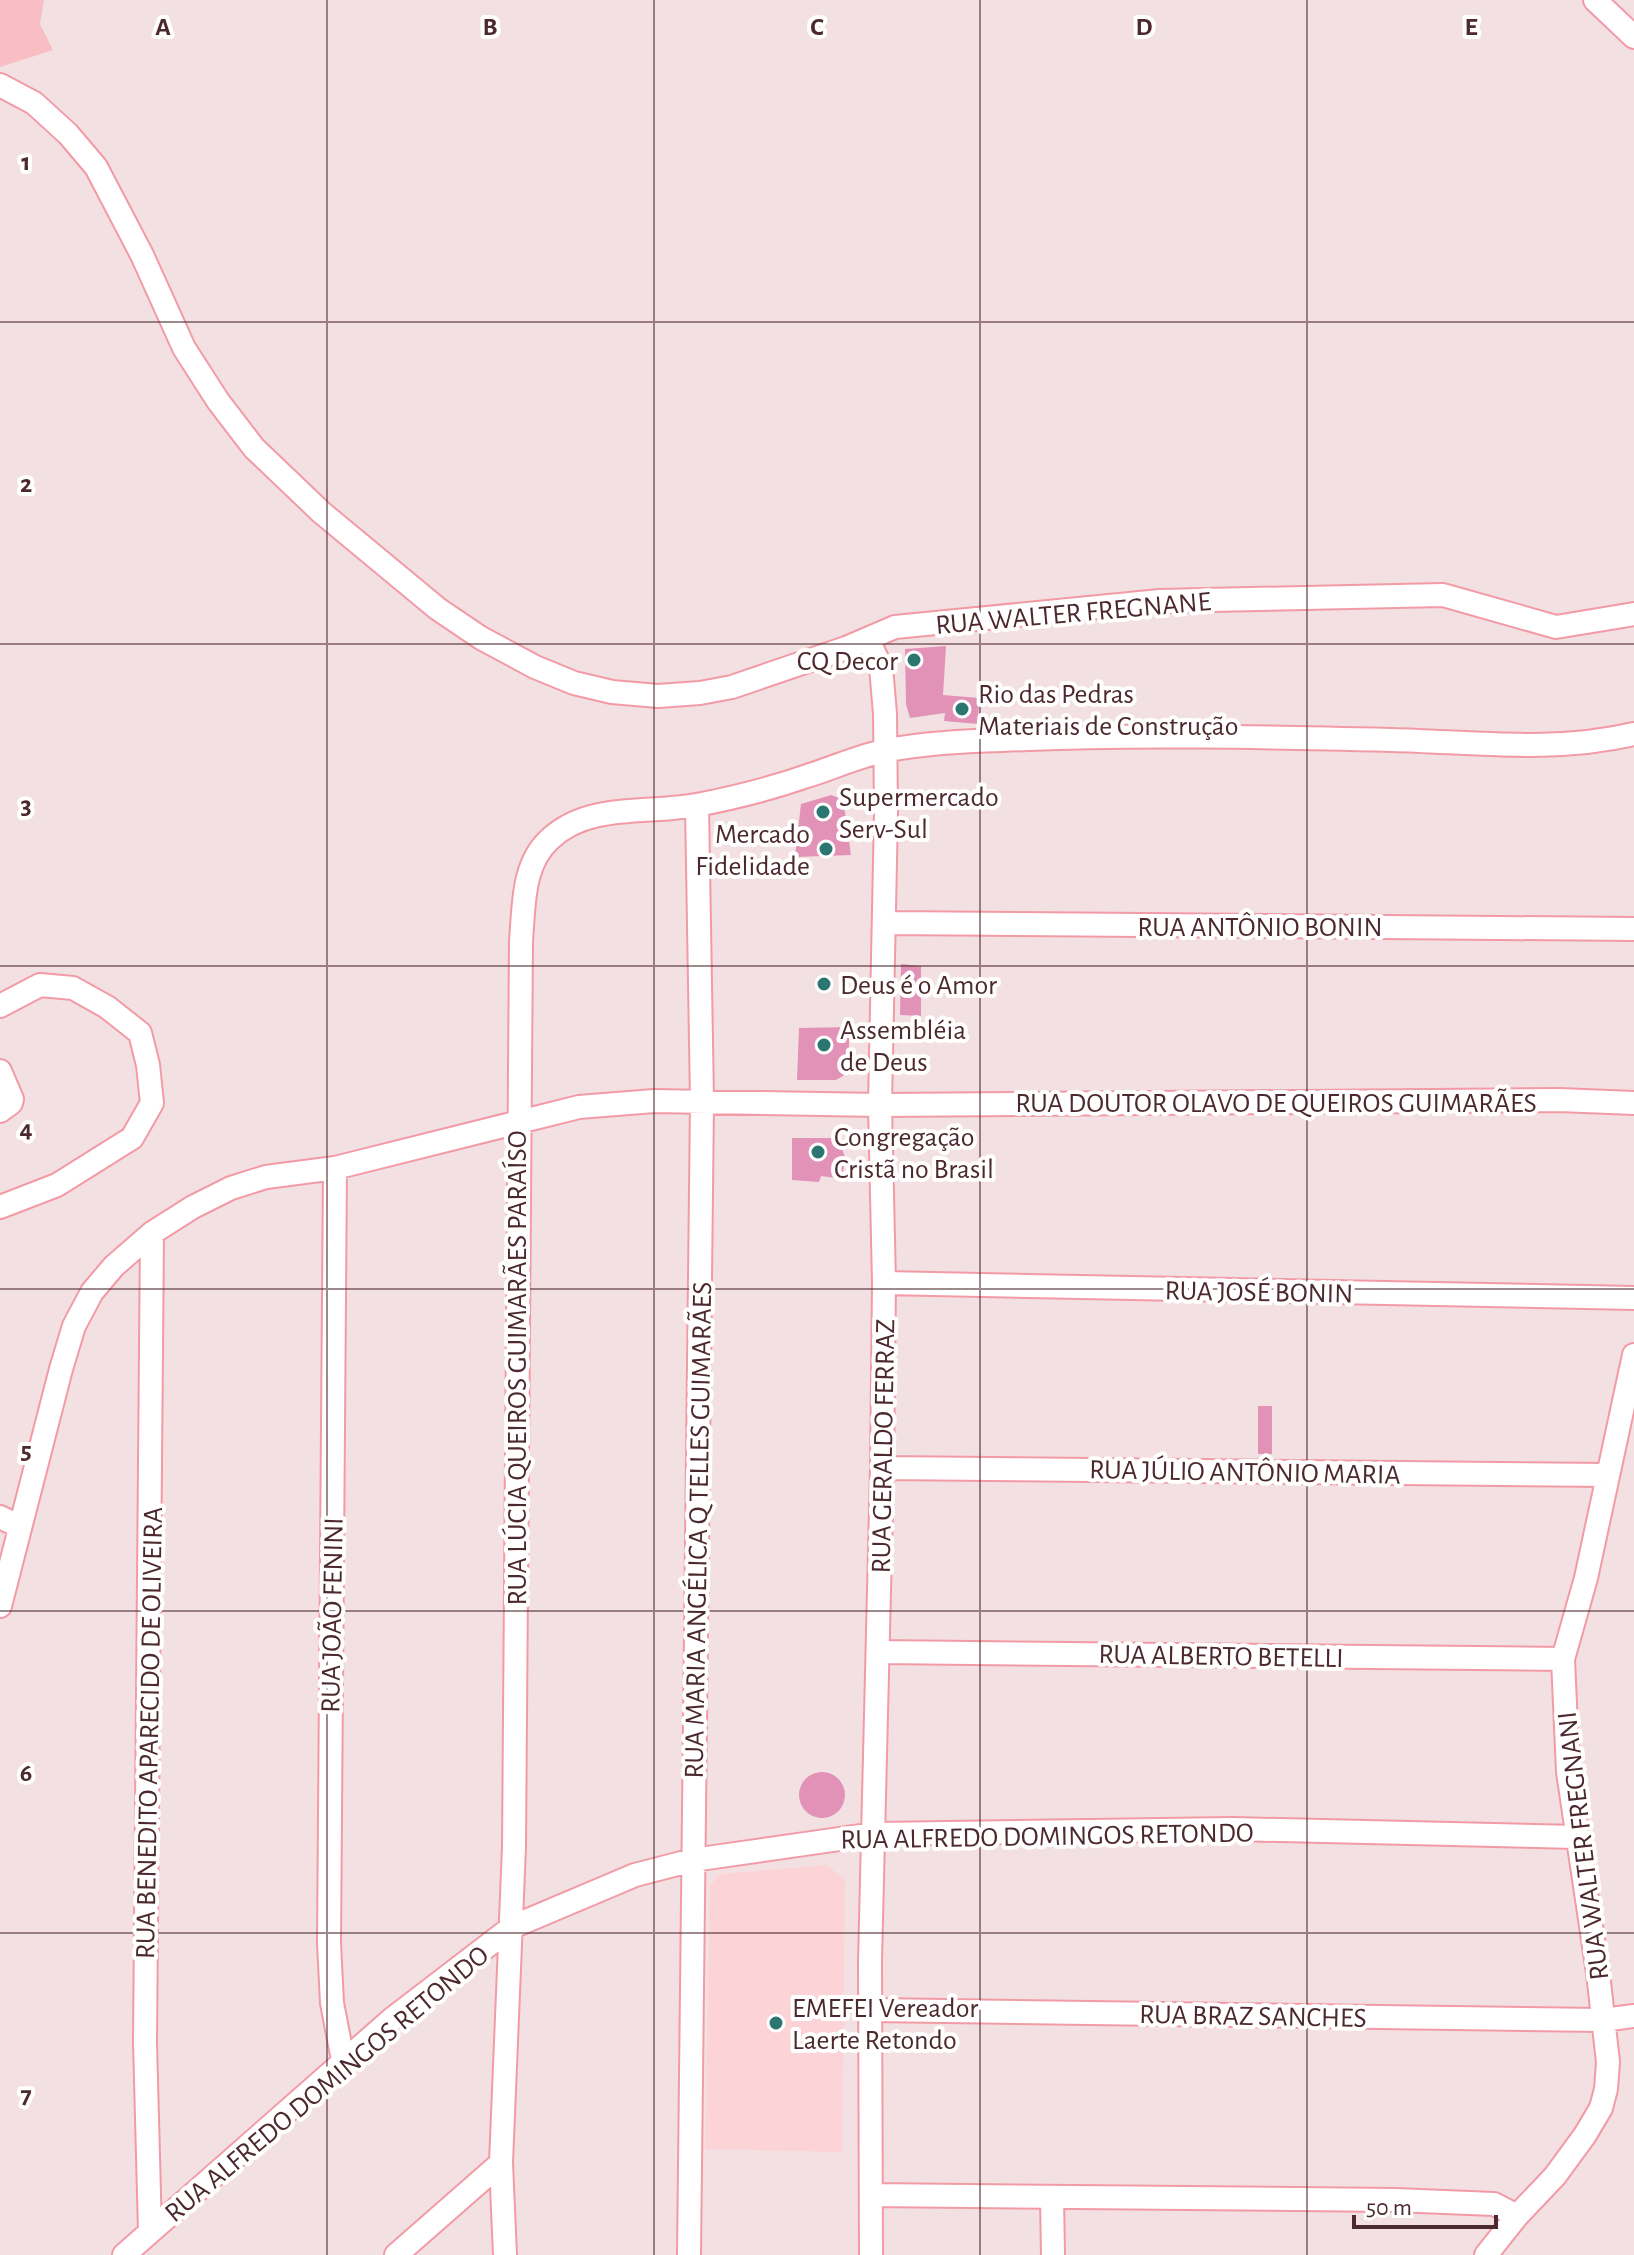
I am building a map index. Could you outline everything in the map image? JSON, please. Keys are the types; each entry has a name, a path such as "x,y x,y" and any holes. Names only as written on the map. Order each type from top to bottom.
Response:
{"street":[{"path":"1595,0 1634,37"},
{"name":"RUA WALTER FREGNANE","path":"0,85 34,103 68,134 96,167 142,255 184,348 218,401 254,448 321,512 438,609 481,638 535,667 574,683 612,692 658,696 700,693 732,687 868,640 895,627 1160,601 1443,595 1556,627 1634,614"},
{"name":"RUA GERALDO FERRAZ","path":"868,640 881,667 886,750 886,923 880,1105 884,1283 882,1468 870,1961 871,2255"},
{"name":"RUA LÚCIA QUEIROS GUIMARÃES PARAÍSO","path":"505,2255 501,2163 514,1847 517,1121 521,941 525,889 535,857 551,838 586,819 613,813 697,806 779,786 886,750 1005,739 1108,738 1584,744 1634,734"},
{"name":"RUA MARIA ANGÉLICA Q TELLES GUIMARÃES","path":"689,2255 702,1101 697,806"},
{"name":"RUA ANTÔNIO BONIN","path":"886,923 1634,929"},
{"path":"0,1006 40,985 73,988 107,1007 140,1033 148,1065 152,1103 132,1138 57,1185 0,1207"},
{"path":"0,1071 12,1099 0,1111"},
{"name":"RUA DOUTOR OLAVO DE QUEIROS GUIMARÃES","path":"0,1606 10,1522 74,1326 92,1292 114,1266 152,1233 231,1188 266,1177 335,1168 579,1107 654,1101 880,1105 1559,1100 1634,1103"},
{"name":"RUA JOÃO FENINI","path":"335,1168 329,1943 332,2003 343,2060"},
{"name":"RUA BENEDITO APARECIDO DE OLIVEIRA","path":"150,2232 145,1965 152,1233"},
{"name":"RUA JOSÉ BONIN","path":"884,1283 1634,1298"},
{"name":"RUA WALTER FREGNANI","path":"1486,2255 1555,2176 1585,2135 1601,2108 1606,2089 1608,2062 1603,2020 1568,1772 1563,1659 1586,1578 1634,1355"},
{"name":"RUA JÚLIO ANTÔNIO MARIA","path":"882,1468 1608,1475"},
{"name":"RUA ALBERTO BETELLI","path":"879,1652 1563,1659"},
{"name":"RUA ALFREDO DOMINGOS RETONDO","path":"124,2255 343,2060 414,2001 512,1927 635,1875 693,1860 874,1834 1233,1829 1576,1837"},
{"name":"RUA BRAZ SANCHES","path":"872,2010 1603,2020 1634,2016"},
{"path":"396,2255 501,2163"},
{"path":"871,2195 1161,2196 1494,2204 1517,2216"},
{"path":"1052,2198 1053,2255"}],"shaded area":[{"path":"0,0 44,0 40,24 53,50 0,67"},
{"name":"EMEFEI Vereador Laerte Retondo","path":"826,1865 845,1879 842,2152 705,2149 710,1885 721,1874"}],"building":[{"path":"946,646 943,695 979,698 978,724 944,721 945,713 910,718 906,704 905,649"},
{"path":"831,795 839,798 844,805 851,855 795,857 801,804"},
{"path":"901,964 921,966 921,1016 900,1015"},
{"name":"Assembléia de Deus","path":"849,1027 849,1063 843,1076 836,1080 797,1080 799,1028"},
{"name":"Congregação Cristã no Brasil","path":"792,1138 831,1138 841,1146 845,1157 842,1179 821,1176 819,1182 792,1180"},
{"path":"1258,1406 1272,1406 1272,1454 1258,1454"},
{"path":"822,1772 838,1779 845,1795 838,1811 822,1818 806,1811 799,1795 806,1779"}],"place":[{"name":"CQ Decor","path":"914,660"},
{"name":"Rio das Pedras Materiais de Construção","path":"962,709"},
{"name":"Supermercado Serv-Sul","path":"823,812"},
{"name":"Mercado Fidelidade","path":"826,849"},
{"name":"Deus é o Amor","path":"824,984"},
{"name":"Assembléia de Deus","path":"824,1045"},
{"name":"Congregação Cristã no Brasil","path":"818,1152"},
{"name":"EMEFEI Vereador Laerte Retondo","path":"776,2023"}]}
